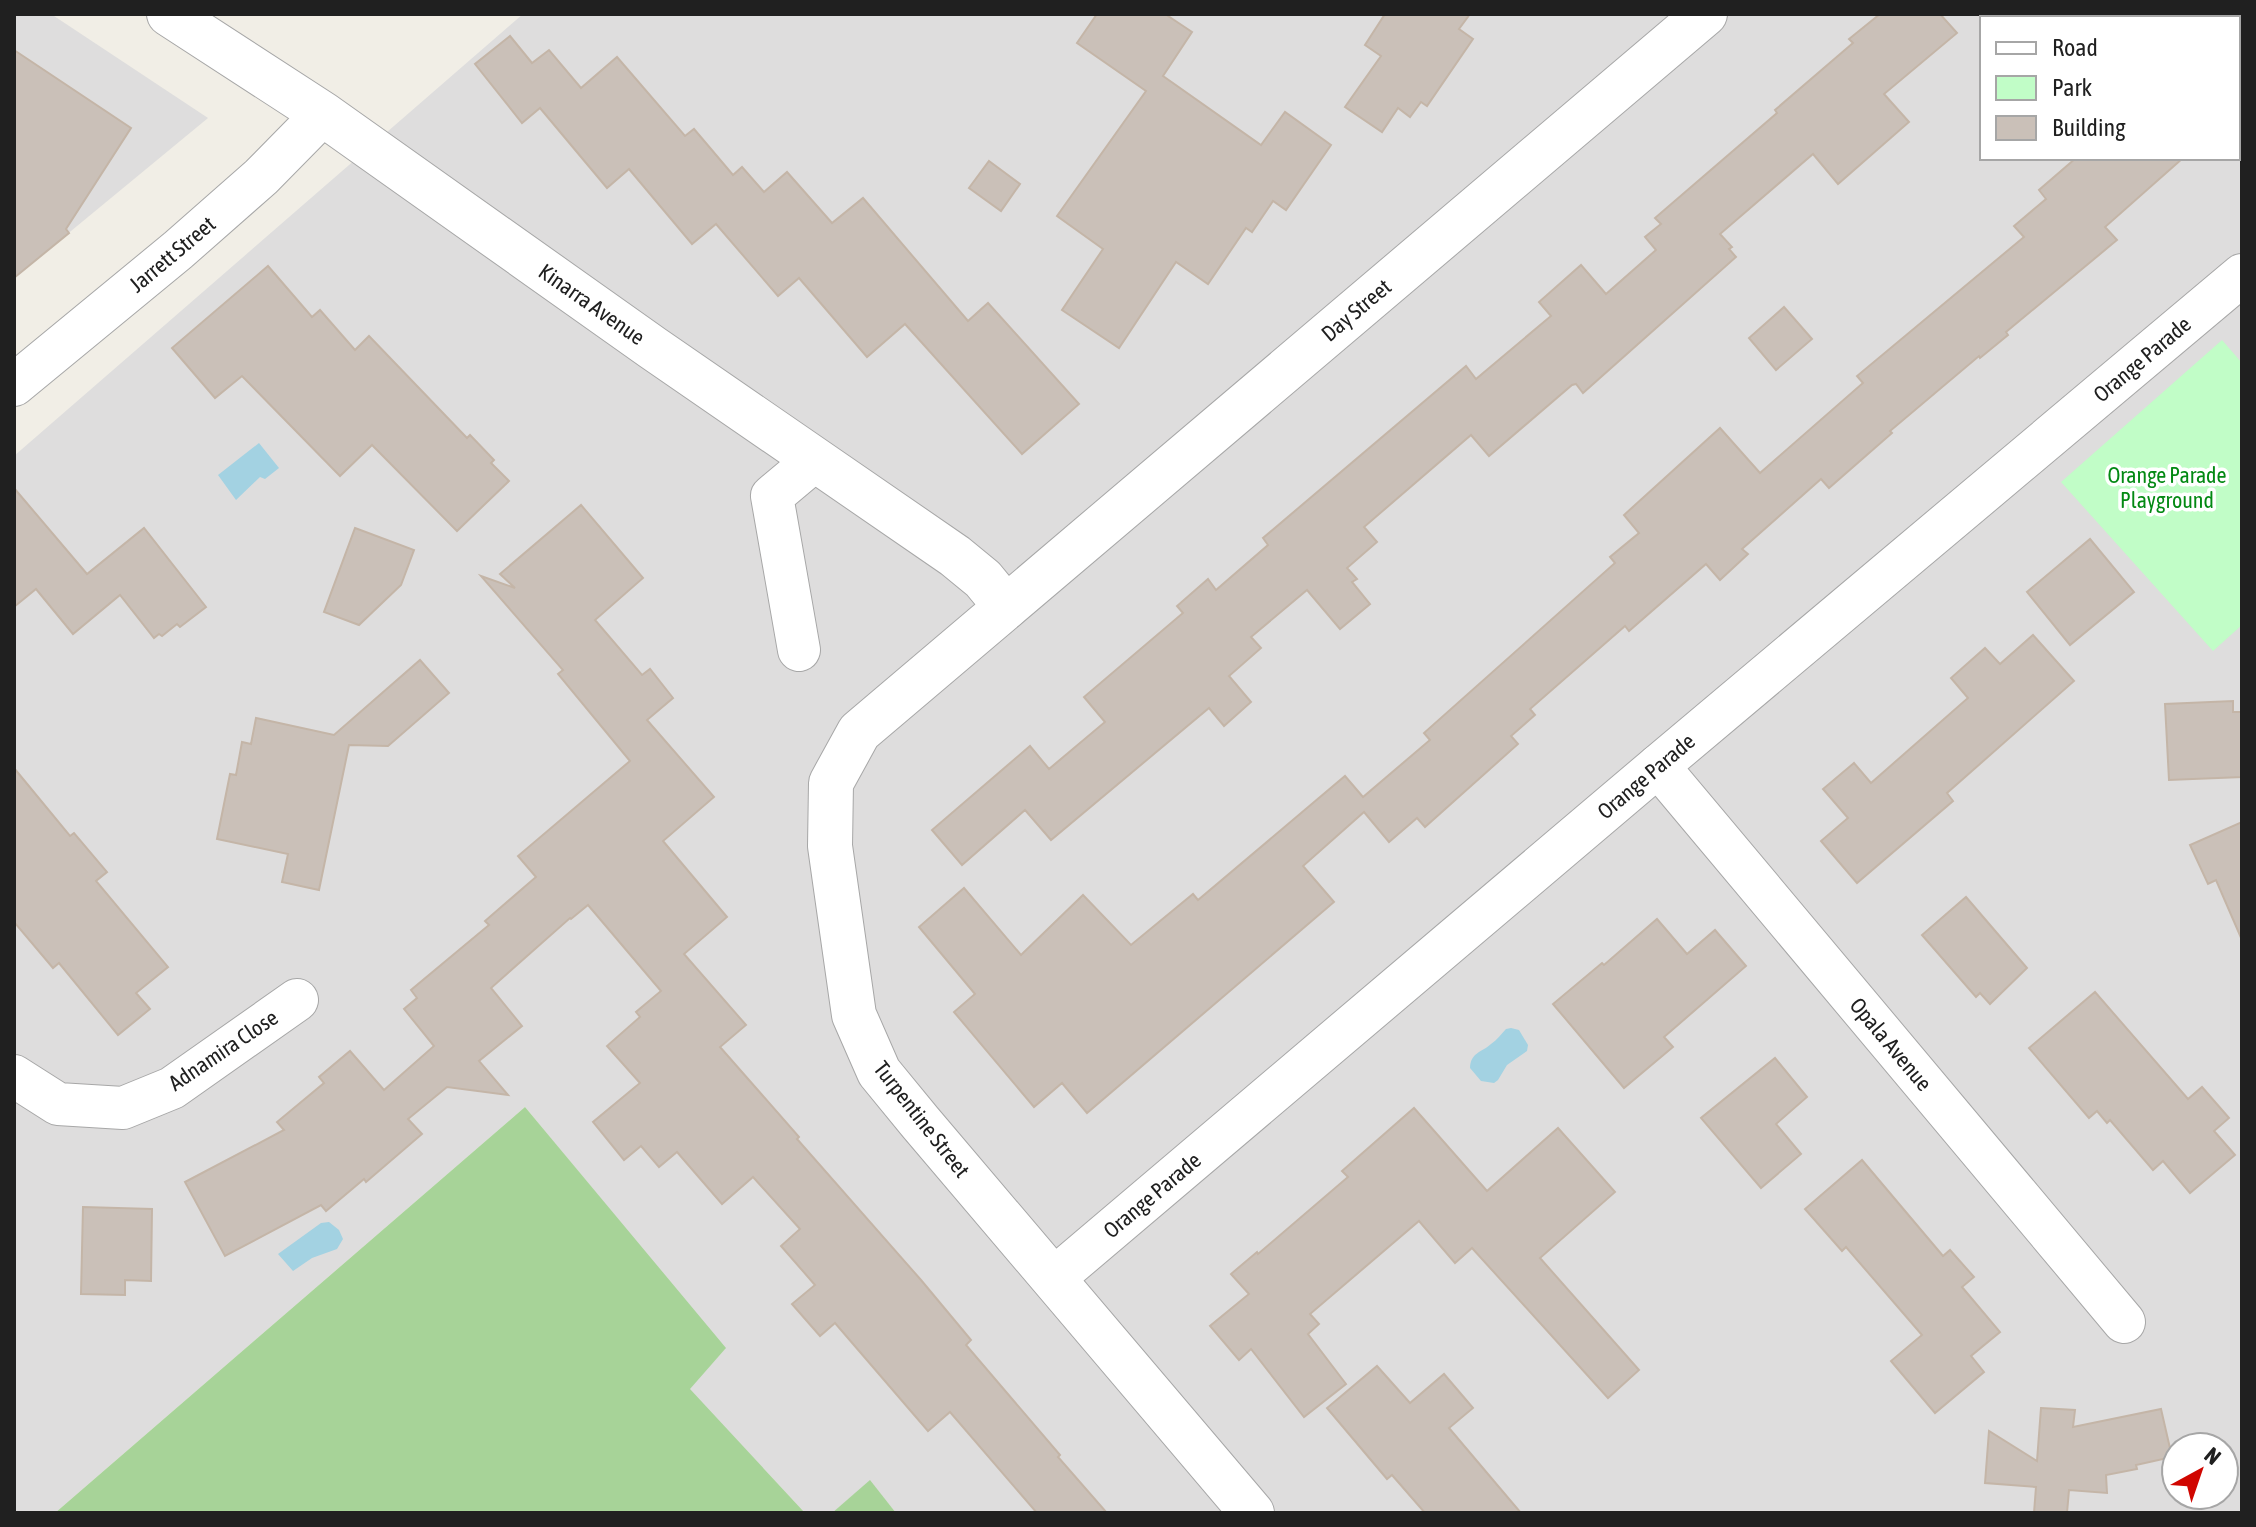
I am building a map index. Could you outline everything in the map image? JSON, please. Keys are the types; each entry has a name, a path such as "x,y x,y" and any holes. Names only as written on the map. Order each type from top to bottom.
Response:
{"street":[{"name":"Kinarra Avenue","path":"169,14 323,114 955,556 983,579 1006,607"},
{"name":"Day Street","path":"1006,607 1705,14"},
{"name":"Jarrett Street","path":"14,385 249,188 323,114"},
{"name":"Orange Parade","path":"1053,1279 2242,275"},
{"path":"799,650 772,496 815,460"},
{"name":"Turpentine Street","path":"1006,607 859,732 831,783 830,846 854,1015 879,1072 1252,1513"},
{"name":"Opala Avenue","path":"1658,766 2124,1322"},
{"name":"Adnamira Close","path":"14,1076 58,1104 123,1108 172,1088 297,1000"}],"shaded area":[{"path":"14,14 51,14 208,118 14,278"},
{"path":"523,14 2242,14 2242,1513 896,1513 870,1481 832,1513 805,1513 689,1389 725,1349 525,1107 55,1513 14,1513 14,456"}],"green space":[{"name":"Orange Parade Playground","path":"2222,340 2242,363 2242,625 2213,651 2061,482"},
{"path":"525,1107 726,1348 690,1389 805,1513 55,1513"},
{"path":"870,1480 896,1513 832,1513"}],"water":[{"path":"259,443 279,468 265,479 260,477 236,500 218,475"},
{"path":"1511,1028 1519,1030 1528,1045 1527,1051 1507,1065 1494,1083 1481,1081 1470,1068 1472,1059"},
{"path":"329,1222 339,1230 343,1239 337,1249 312,1258 293,1271 278,1254 321,1223"}],"building":[{"path":"1097,14 1165,14 1192,32 1163,76 1261,145 1285,112 1331,145 1286,210 1273,201 1252,232 1246,228 1208,284 1176,262 1119,348 1062,310 1103,249 1057,216 1146,91 1077,43"},
{"path":"1385,14 1470,14 1459,29 1473,39 1427,106 1421,102 1410,117 1398,108 1382,132 1345,107 1381,56 1365,45"},
{"path":"1880,14 1940,14 1957,33 1884,94 1909,122 1838,184 1813,154 1720,234 1732,247 1729,249 1736,257 1583,393 1576,384 1572,385 1489,456 1471,435 1364,527 1377,542 1347,568 1357,579 1352,582 1370,604 1340,629 1307,590 1251,637 1261,648 1229,676 1251,702 1224,726 1209,708 1051,840 1025,810 962,865 932,830 1030,746 1049,769 1105,722 1084,697 1183,613 1177,606 1208,579 1216,590 1268,545 1263,538 1466,366 1476,379 1551,316 1539,302 1581,265 1606,294 1656,250 1645,237 1661,224 1655,218 1777,113 1775,110 1853,43 1849,39"},
{"path":"510,36 532,63 549,50 581,88 617,57 685,136 694,129 733,175 742,167 764,192 787,172 832,223 863,198 968,321 988,303 1079,404 1022,454 905,324 867,357 799,278 778,296 716,224 692,244 629,169 607,188 540,108 522,123 475,64"},
{"path":"14,50 131,128 66,229 69,233 14,278"},
{"path":"2074,160 2181,160 2105,227 2117,240 2006,332 2008,335 1890,431 1892,433 1829,488 1821,479 1742,549 1748,554 1720,580 1706,564 1629,631 1625,626 1530,709 1535,715 1511,736 1518,744 1425,827 1417,818 1389,842 1364,812 1303,866 1334,902 1087,1113 1062,1083 1034,1107 954,1012 975,994 919,927 964,888 1021,955 1083,895 1131,945 1193,894 1198,900 1345,776 1363,797 1430,740 1424,733 1615,563 1610,557 1639,533 1624,515 1720,428 1760,473 1863,383 1857,376 2024,237 2014,226 2046,199 2039,190"},
{"path":"989,161 1020,184 1001,211 969,188"},
{"path":"268,266 312,317 320,310 355,350 369,336 467,438 470,435 509,481 457,531 372,445 340,476 242,376 215,398 172,348"},
{"path":"1784,307 1812,339 1776,370 1749,338"},
{"path":"14,488 87,574 144,528 206,607 180,627 177,624 162,636 159,634 154,638 120,595 73,634 36,589 14,607"},
{"path":"581,505 643,578 595,620 642,675 650,669 673,698 647,720 714,797 663,841 727,917 684,954 746,1025 720,1047 971,1340 966,1345 1107,1513 1037,1513 950,1412 928,1431 835,1323 820,1336 792,1304 815,1285 781,1246 800,1229 753,1177 722,1204 677,1152 659,1167 641,1146 624,1160 593,1122 640,1083 607,1046 640,1017 636,1012 661,991 588,905 491,988 522,1026 479,1061 508,1095 447,1087 408,1119 422,1134 366,1182 364,1179 326,1211 321,1205 225,1256 185,1182 284,1130 277,1122 324,1083 319,1077 350,1051 384,1090 434,1046 404,1009 417,998 411,990 489,925 485,921 536,877 518,856 630,761 558,674 563,670 481,576 515,588 500,574"},
{"path":"355,528 414,550 401,585 359,625 324,612"},
{"path":"2090,539 2134,592 2070,645 2027,592"},
{"path":"2033,635 2074,681 1947,793 1953,801 1857,883 1821,841 1848,818 1823,789 1854,763 1871,783 1968,698 1951,678 1985,648 2000,664"},
{"path":"420,660 449,693 388,746 349,745 319,890 282,882 288,854 217,839 230,774 236,775 242,742 251,744 256,718 334,735"},
{"path":"2233,701 2233,712 2242,712 2242,777 2169,780 2165,704"},
{"path":"14,768 70,836 74,833 107,872 96,881 168,967 136,993 150,1009 118,1035 59,963 53,968 14,922"},
{"path":"2242,822 2242,940 2216,880 2208,884 2190,845"},
{"path":"1966,897 2027,968 1990,1004 1980,993 1976,997 1922,935"},
{"path":"1657,919 1687,954 1715,930 1746,966 1664,1037 1673,1047 1624,1088 1553,1004"},
{"path":"2095,992 2188,1099 2202,1087 2229,1118 2214,1131 2235,1155 2190,1193 2163,1161 2153,1170 2110,1120 2107,1123 2097,1111 2089,1118 2029,1048"},
{"path":"1775,1058 1807,1097 1776,1124 1801,1154 1761,1188 1701,1118"},
{"path":"1414,1108 1487,1191 1558,1128 1615,1192 1540,1258 1639,1370 1608,1398 1472,1248 1455,1263 1419,1221 1310,1314 1319,1324 1308,1334 1346,1384 1304,1417 1251,1349 1239,1360 1210,1326 1249,1294 1231,1274 1348,1177 1342,1171"},
{"path":"1862,1160 1943,1256 1950,1250 1974,1277 1962,1287 2000,1332 1971,1356 1984,1372 1935,1413 1891,1361 1922,1335 1846,1247 1842,1251 1805,1209"},
{"path":"83,1207 152,1209 151,1281 125,1280 125,1295 81,1294"},
{"path":"1377,1366 1410,1403 1444,1374 1473,1408 1449,1428 1521,1513 1425,1513 1392,1475 1387,1479 1327,1408"},
{"path":"2041,1408 2075,1410 2073,1427 2161,1409 2166,1431 2160,1431 2160,1460 2136,1465 2137,1469 2106,1475 2107,1493 2069,1490 2067,1513 2034,1513 2036,1487 1985,1483 1989,1431 2037,1461"}]}
